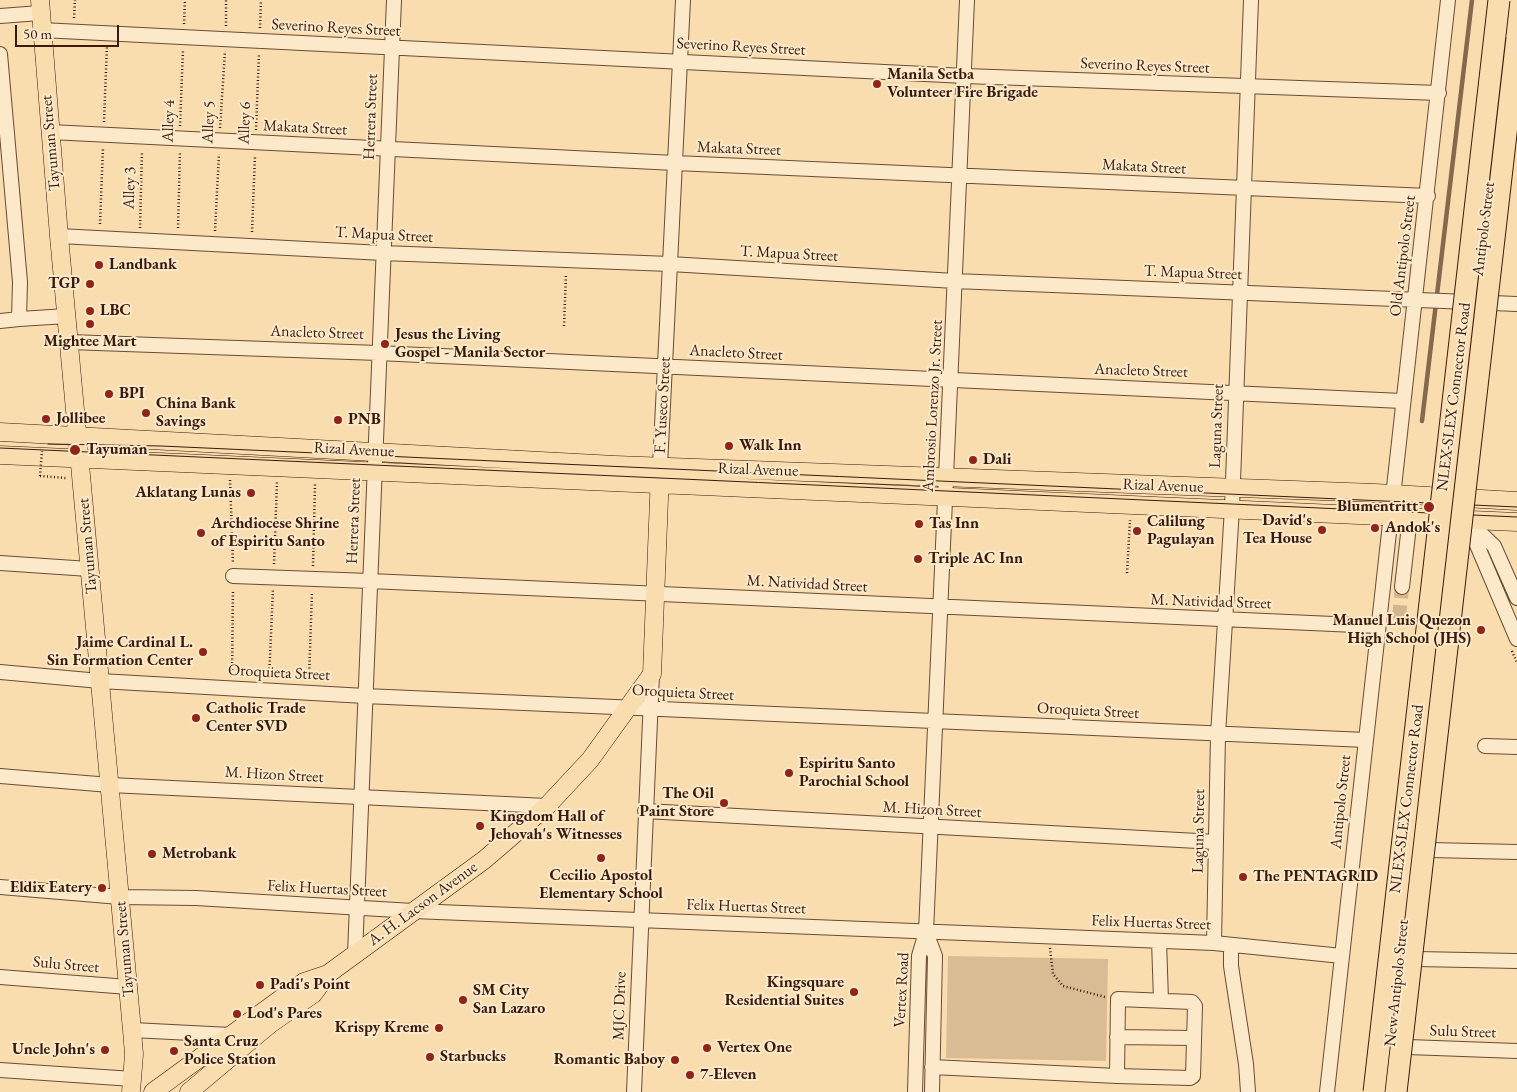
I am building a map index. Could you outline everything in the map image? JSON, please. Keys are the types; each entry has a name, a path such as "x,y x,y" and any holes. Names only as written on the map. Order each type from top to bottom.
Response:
{"highway":[{"name":"NLEX-SLEX Connector Road","path":"1374,1092 1499,0"},
{"name":"NLEX-SLEX Connector Road","path":"1396,1092 1517,38"}],"main road":[{"name":"Tayuman Street","path":"41,15 59,236 132,1030 132,1085"},
{"name":"Rizal Avenue","path":"0,432 660,466 947,486 1131,504 1517,522"},
{"name":"Rizal Avenue","path":"0,455 659,485 1232,488 1381,491 1517,501"},
{"name":"F. Yuseco Street","path":"652,674 660,466"},
{"name":"A. H. Lacson Avenue","path":"189,1092 270,1024 313,994 328,974 484,860 547,806 590,760 652,674"},
{"name":"A. H. Lacson Avenue","path":"153,1092 304,982 328,974"}],"street":[{"name":"Herrera Street","path":"354,954 358,909 374,452 394,0"},
{"name":"F. Yuseco Street","path":"660,466 682,0"},
{"name":"Ambrosio Lorenzo Jr. Street","path":"926,932 952,381 967,0"},
{"name":"Laguna Street","path":"1214,943 1218,735 1232,508 1251,0"},
{"name":"Old Antipolo Street","path":"1391,516 1381,491 1402,400 1416,298 1448,0"},
{"name":"Severino Reyes Street","path":"0,16 41,15 74,32 184,38 965,76 1248,88 1439,93"},
{"path":"0,54 20,282 19,320"},
{"name":"Antipolo Street","path":"1466,519 1517,96"},
{"name":"Makata Street","path":"50,132 675,163 1428,196"},
{"name":"T. Mapua Street","path":"59,236 383,253 670,264 955,281 1416,298 1517,304"},
{"path":"0,322 67,316"},
{"name":"Anacleto Street","path":"69,342 378,353 665,368 1402,400"},
{"name":"Antipolo Street","path":"1327,1092 1391,516"},
{"path":"1402,587 1410,517"},
{"path":"1432,591 1441,518"},
{"path":"1466,519 1494,546 1517,598"},
{"path":"1466,519 1517,639"},
{"name":"New Antipolo Street","path":"1403,1092 1466,519"},
{"path":"0,564 90,568"},
{"name":"M. Natividad Street","path":"233,576 1378,626"},
{"name":"Oroquieta Street","path":"0,672 100,681 365,696 1218,735 1366,740"},
{"name":"F. Yuseco Street","path":"645,811 652,674"},
{"path":"1485,746 1517,748"},
{"name":"M. Hizon Street","path":"0,776 110,785 547,806"},
{"name":"M. Hizon Street","path":"645,811 1216,842"},
{"name":"MJC Drive","path":"634,1092 645,811"},
{"path":"1430,850 1517,852"},
{"name":"Felix Huertas Street","path":"0,887 120,897 196,898 413,912 1214,943 1342,956"},
{"name":"Vertex Road","path":"926,932 935,956 932,1092"},
{"name":"Vertex Road","path":"915,1092 919,956 926,932"},
{"path":"1159,941 1161,1000"},
{"path":"1231,945 1231,966 1246,1064 1248,1092"},
{"path":"1417,959 1517,961"},
{"name":"Sulu Street","path":"0,977 128,987"},
{"path":"932,1067 1117,1076 1190,1078 1194,1074 1194,1006 1192,1002 1118,1000 1117,1076"},
{"path":"132,1030 231,1035"},
{"path":"1117,1037 1194,1038"},
{"name":"Sulu Street","path":"1408,1047 1517,1051"},
{"path":"0,1070 132,1085"}],"path":[{"path":"74,32 75,0"},
{"name":"Alley 4","path":"178,242 185,0"},
{"name":"Alley 5","path":"215,244 219,140 226,40 226,0"},
{"name":"Alley 6","path":"251,246 261,0"},
{"name":"Alley 3","path":"140,241 143,137"},
{"path":"564,326 566,260"},
{"path":"42,450 40,476 56,477"},
{"path":"1127,573 1131,504"},
{"path":"1051,965 1053,974 1063,986 1092,996 1118,1000"}],"shaded area":[{"path":"948,956 1108,959 1106,1061 946,1058"}],"waterway":[{"path":"1422,421 1472,0"}],"tunnel":[{"path":"1399,619 1402,587"}],"tram line":[{"path":"48,444 161,446 1517,507"},
{"path":"0,448 1517,517"}],"place":[{"name":"Manila Setba Volunteer Fire Brigade","path":"877,84"},
{"name":"Landbank","path":"99,265"},
{"name":"TGP","path":"90,284"},
{"name":"LBC","path":"90,311"},
{"name":"Mightee Mart","path":"90,324"},
{"name":"Jesus the Living Gospel - Manila Sector","path":"385,344"},
{"name":"BPI","path":"109,394"},
{"name":"China Bank Savings","path":"146,413"},
{"name":"Jollibee","path":"46,419"},
{"name":"PNB","path":"338,420"},
{"name":"Walk Inn","path":"729,446"},
{"name":"Tayuman","path":"75,450"},
{"name":"Dali","path":"973,460"},
{"name":"Aklatang Lunas","path":"251,493"},
{"name":"Blumentritt","path":"1429,507"},
{"name":"Tas Inn","path":"919,524"},
{"name":"Andok's","path":"1375,528"},
{"name":"David's Tea House","path":"1322,530"},
{"name":"Calilung Pagulayan","path":"1137,531"},
{"name":"Archdiocese Shrine of Espiritu Santo","path":"201,533"},
{"name":"Triple AC Inn","path":"918,559"},
{"name":"Manuel Luis Quezon High School (JHS)","path":"1481,630"},
{"name":"Jaime Cardinal L. Sin Formation Center","path":"203,652"},
{"name":"Catholic Trade Center SVD","path":"196,718"},
{"name":"Espiritu Santo Parochial School","path":"789,773"},
{"name":"The Oil Paint Store","path":"724,803"},
{"name":"Kingdom Hall of Jehovah's Witnesses","path":"480,826"},
{"name":"Metrobank","path":"152,854"},
{"name":"Cecilio Apostol Elementary School","path":"601,858"},
{"name":"The PENTAGRID","path":"1243,877"},
{"name":"Eldix Eatery","path":"102,888"},
{"name":"Padi's Point","path":"260,985"},
{"name":"Kingsquare Residential Suites","path":"854,992"},
{"name":"SM City San Lazaro","path":"463,1000"},
{"name":"Lod's Pares","path":"237,1014"},
{"name":"Krispy Kreme","path":"439,1028"},
{"name":"Vertex One","path":"707,1048"},
{"name":"Uncle John's","path":"105,1050"},
{"name":"Santa Cruz Police Station","path":"174,1051"},
{"name":"Starbucks","path":"430,1057"},
{"name":"Romantic Baboy","path":"675,1060"},
{"name":"7-Eleven","path":"690,1075"}]}
